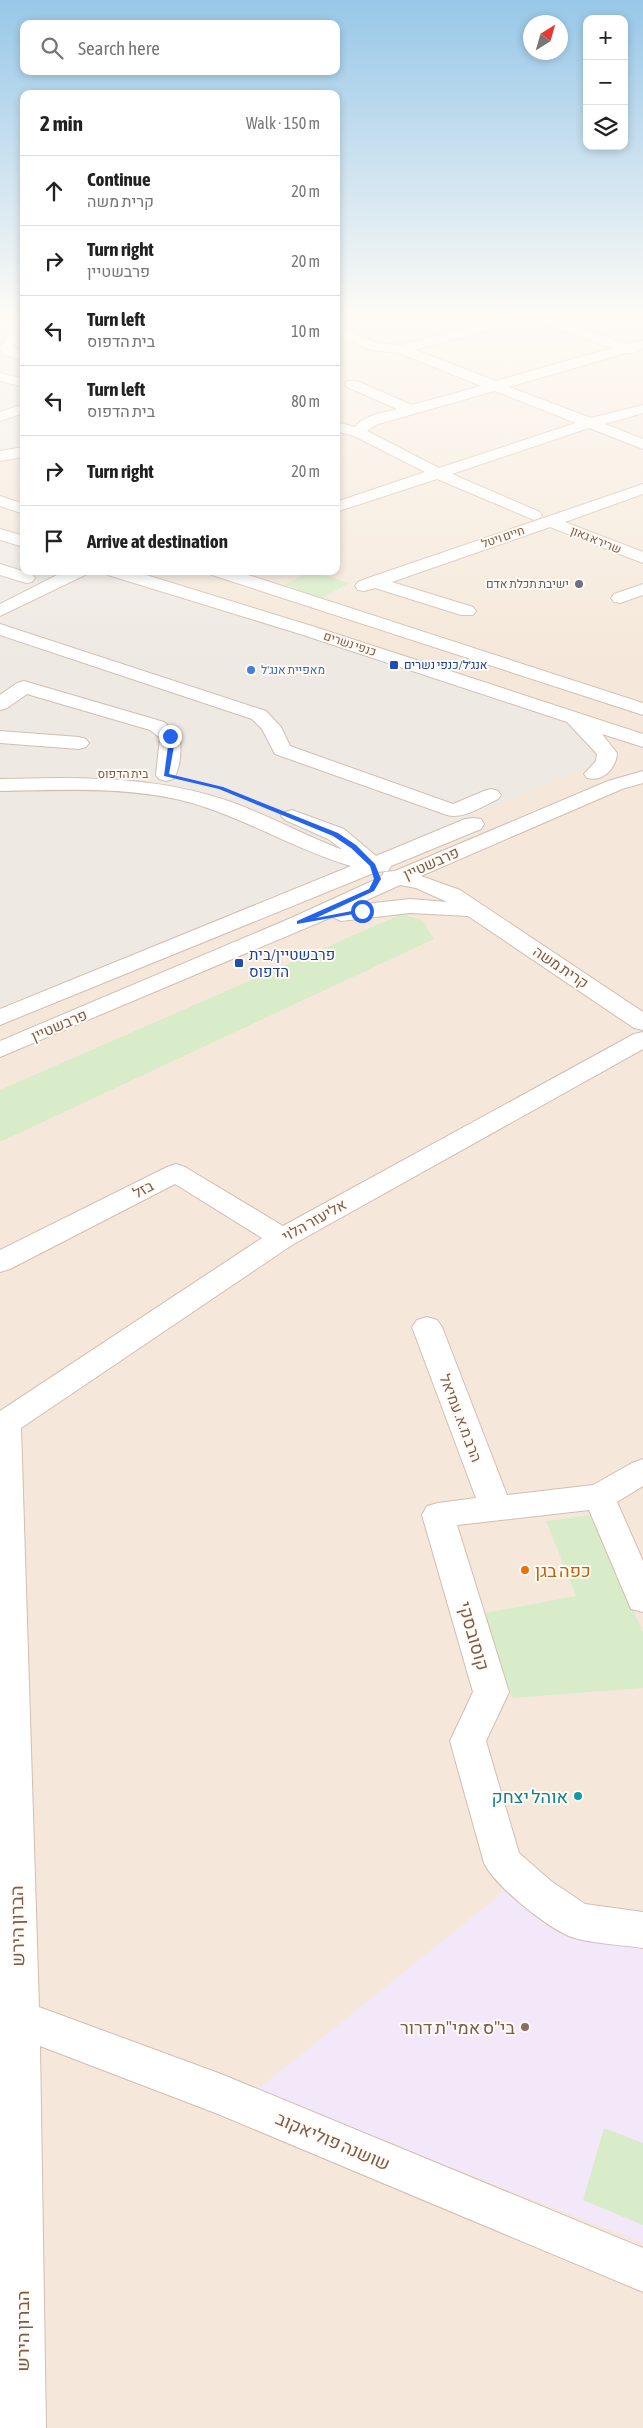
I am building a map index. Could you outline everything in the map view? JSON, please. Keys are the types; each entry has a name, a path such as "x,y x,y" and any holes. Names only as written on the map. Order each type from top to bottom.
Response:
{"street":[{"name":"שרירא גאון","path":"353,431 440,474 541,518 643,558"},
{"path":"340,506 568,431"},
{"path":"609,431 643,444"},
{"path":"340,436 359,433"},
{"path":"0,456 20,453"},
{"path":"0,464 20,461"},
{"name":"חיים ויטל","path":"467,611 369,584 541,518 643,489"},
{"path":"0,501 20,508"},
{"path":"0,534 20,541"},
{"path":"0,569 20,572"},
{"path":"0,590 31,575"},
{"path":"0,611 71,575"},
{"name":"כנפי נשרים","path":"126,575 173,591 306,630 643,741"},
{"path":"173,591 207,583 209,577 207,575"},
{"name":"כנפי נשרים","path":"230,575 643,709"},
{"path":"620,598 643,589"},
{"path":"0,629 259,715 271,727 282,750 454,812 490,795"},
{"path":"0,704 24,687 157,726 170,736 171,746 166,775"},
{"path":"553,710 583,727 605,750 608,756 606,763 594,774"},
{"path":"0,738 79,743"},
{"name":"פרבשטיין","path":"0,1050 299,923 382,875 429,842 594,774 643,762"},
{"name":"בית הדפוס","path":"0,776 121,773 166,775 221,788 336,834 354,846 382,875"},
{"name":"פרבשטיין","path":"0,1018 286,902 451,854 615,785 643,777"},
{"name":"בית הדפוס","path":"0,785 76,784 158,790 193,796 278,829 324,851 382,875"},
{"path":"278,829 302,850 311,867 306,882 286,902"},
{"path":"336,834 394,843 429,842"},
{"path":"451,854 442,865 441,875 447,888 470,906"},
{"name":"קרית משה","path":"382,875 429,886 470,906 643,1023"},
{"name":"קרית משה","path":"299,923 403,906 470,906"},
{"name":"אליעזר הלוי","path":"2,1425 282,1238 643,1039"},
{"name":"בזל","path":"0,1262 176,1172 282,1238"},
{"name":"הרב מ.א. עמיאל","path":"427,1327 496,1509"},
{"name":"הברון הירש","path":"2,1425 20,2019 11,2151 23,2428"},
{"path":"643,1471 599,1497 643,1599"},
{"name":"קוסובסקי","path":"599,1497 438,1515 490,1692 468,1741 503,1863 537,1893 577,1921 643,1930"},
{"name":"שושנה פוליאקוב","path":"20,2019 221,2095 643,2270"}],"shaded area":[{"path":"0,431 20,431 20,575 340,575 340,431 643,431 643,2428 0,2428"},
{"path":"0,431 20,431 20,452 0,457"},
{"path":"0,525 20,532 20,575 150,575 542,705 596,734 600,762 241,912 90,973 0,1006"},
{"path":"505,1891 572,1932 643,1949 643,2243 256,2091"}],"green space":[{"path":"303,575 324,575 349,583 323,598 284,585"},
{"path":"402,914 423,921 434,939 0,1142 0,1090"},
{"path":"590,1515 643,1632 643,1688 512,1698 485,1613 576,1596 546,1521"},
{"path":"604,2128 643,2143 643,2225 583,2200"}],"place":[{"name":"ישיבת תכלת אדם","path":"579,584"},
{"name":"אנג׳ל/כנפי נשרים","path":"394,665"},
{"name":"מאפיית אנג'ל","path":"251,670"},
{"name":"פרבשטיין/בית הדפוס","path":"239,963"},
{"name":"כפה בגן","path":"525,1570"},
{"name":"אוהל יצחק","path":"578,1796"},
{"name":"בי\"ס אמי\"ת דרור","path":"525,2027"}],"route":[{"path":"170,736 171,746 166,775 221,788 336,834 354,846 373,865 377,879 372,890 299,923 362,911"}]}
